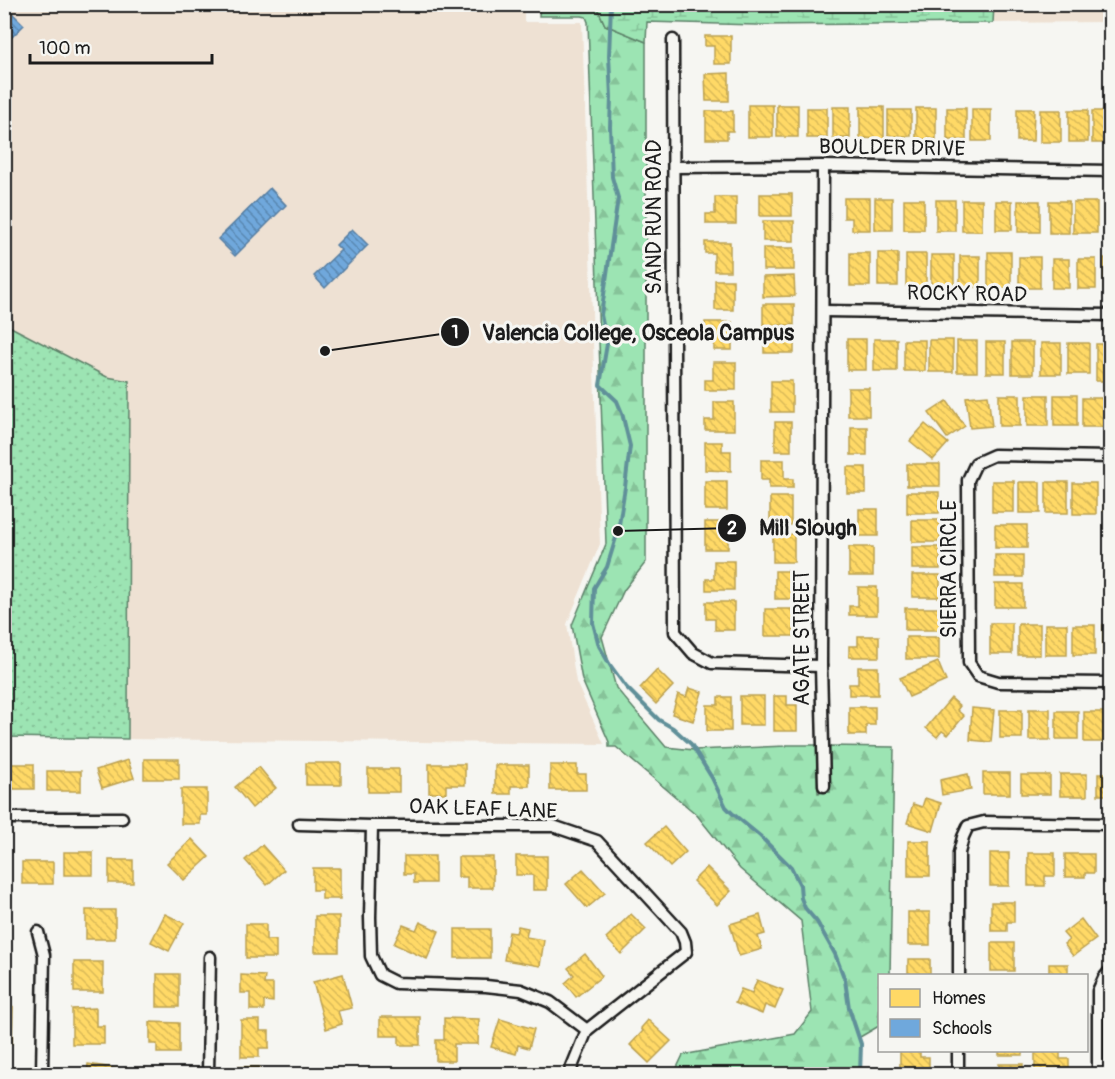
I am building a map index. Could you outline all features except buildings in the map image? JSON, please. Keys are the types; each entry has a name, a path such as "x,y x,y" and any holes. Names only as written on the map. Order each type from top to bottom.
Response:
{"street":[{"name":"SAND RUN ROAD","path":"673,40 675,632 693,653 712,663 821,666"},
{"name":"BOULDER DRIVE","path":"674,167 823,166 1110,171"},
{"name":"AGATE STREET","path":"823,166 821,666 824,786"},
{"name":"ROCKY ROAD","path":"823,311 1110,315"},
{"name":"SIERRA CIRCLE","path":"1110,457 994,455 976,463 968,480 969,663 978,676 998,682 1110,684"},
{"path":"4,818 122,818"},
{"path":"959,974 960,853 968,826 984,822 1110,824"},
{"name":"OAK LEAF LANE","path":"299,824 553,826 597,841 681,932 686,952 586,1030"},
{"path":"372,826 371,956 380,975 396,983 521,990 550,1002 586,1030 569,1074"},
{"path":"38,932 44,955 42,1074"},
{"path":"208,1074 210,957"},
{"path":"1098,1074 1098,990 1110,971"},
{"path":"958,1052 958,1074"}],"shaded area":[{"path":"524,4 524,22 582,22 600,544 567,624 576,682 604,744 128,739 129,381 107,377 5,324 4,5"},
{"path":"994,5 1110,5 1110,22 993,23"}],"green space":[{"path":"994,4 993,23 756,25 647,22 646,42 605,25 596,5"},
{"path":"540,5 596,5 605,25 646,42 646,562 624,590 602,637 616,688 666,747 694,750 817,745 818,793 830,792 829,746 894,747 890,974 878,974 878,1027 860,1037 860,1074 674,1074 683,1055 795,1034 812,1012 801,921 740,869 696,814 616,747 609,747 609,742 582,680 572,625 606,544 588,22 586,17 582,16 539,16"},
{"path":"5,324 107,377 129,381 128,739 5,737"}],"waterway":[{"path":"611,4 610,127 612,177 618,198 601,315 607,344 600,385 617,401 630,446 618,531 607,567 594,588 593,623 599,646 626,687 659,720 673,728 691,744 712,778 726,807 791,867 800,885 805,908 817,922 835,954 845,980 849,1008 861,1044 860,1074"}],"place":[{"name":"Valencia College, Osceola Campus","path":"325,351"},
{"name":"Mill Slough","path":"618,531"}]}
